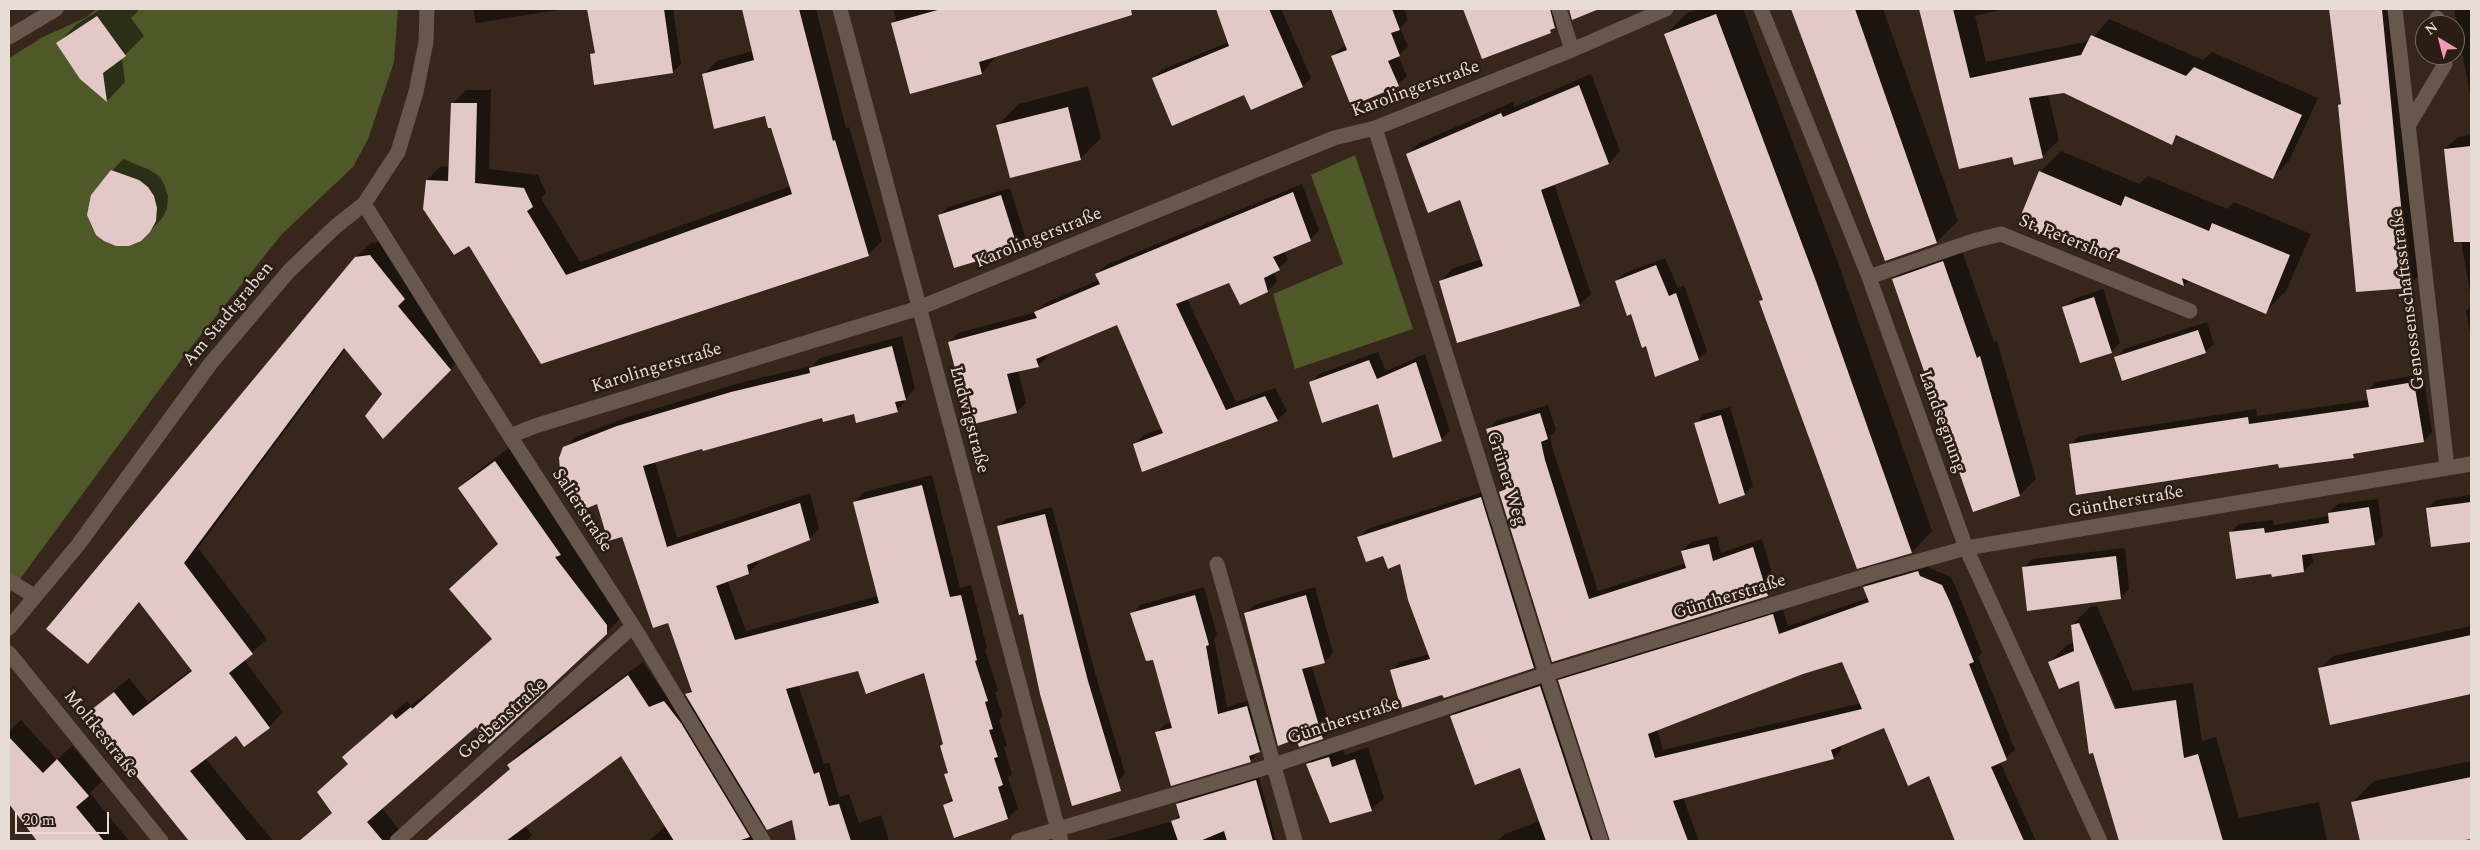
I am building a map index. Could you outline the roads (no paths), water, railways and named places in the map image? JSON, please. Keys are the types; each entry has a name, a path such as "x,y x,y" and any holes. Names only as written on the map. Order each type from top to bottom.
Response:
{"street":[{"path":"9,37 56,9"},
{"name":"Am Stadtgraben","path":"9,628 78,545 211,363 289,271 335,227 364,204 398,152 416,92 426,42 427,9"},
{"name":"Ludwigstraße","path":"840,9 1059,835"},
{"path":"1559,9 1572,50"},
{"name":"Karolingerstraße","path":"510,436 535,426 919,308 1334,138 1375,128 1572,50 1666,9"},
{"name":"Landsegnung","path":"1761,9 1869,278 1966,548 2100,841"},
{"name":"Genossenschaftsstraße","path":"2395,9 2447,468"},
{"path":"2408,126 2444,65"},
{"name":"Grüner Weg","path":"1375,128 1546,674 1601,841"},
{"name":"Salierstraße","path":"364,204 510,436 633,626 763,841"},
{"name":"St. Petershof","path":"1869,278 1973,241 2001,234 2190,312"},
{"name":"Güntherstraße","path":"1018,841 1059,835 1546,674 1876,573 1966,548 2471,464"},
{"path":"1217,564 1295,841"},
{"path":"9,580 35,597"},
{"name":"Goebenstraße","path":"398,841 633,626"},
{"name":"Moltkestraße","path":"9,653 161,841"}]}
